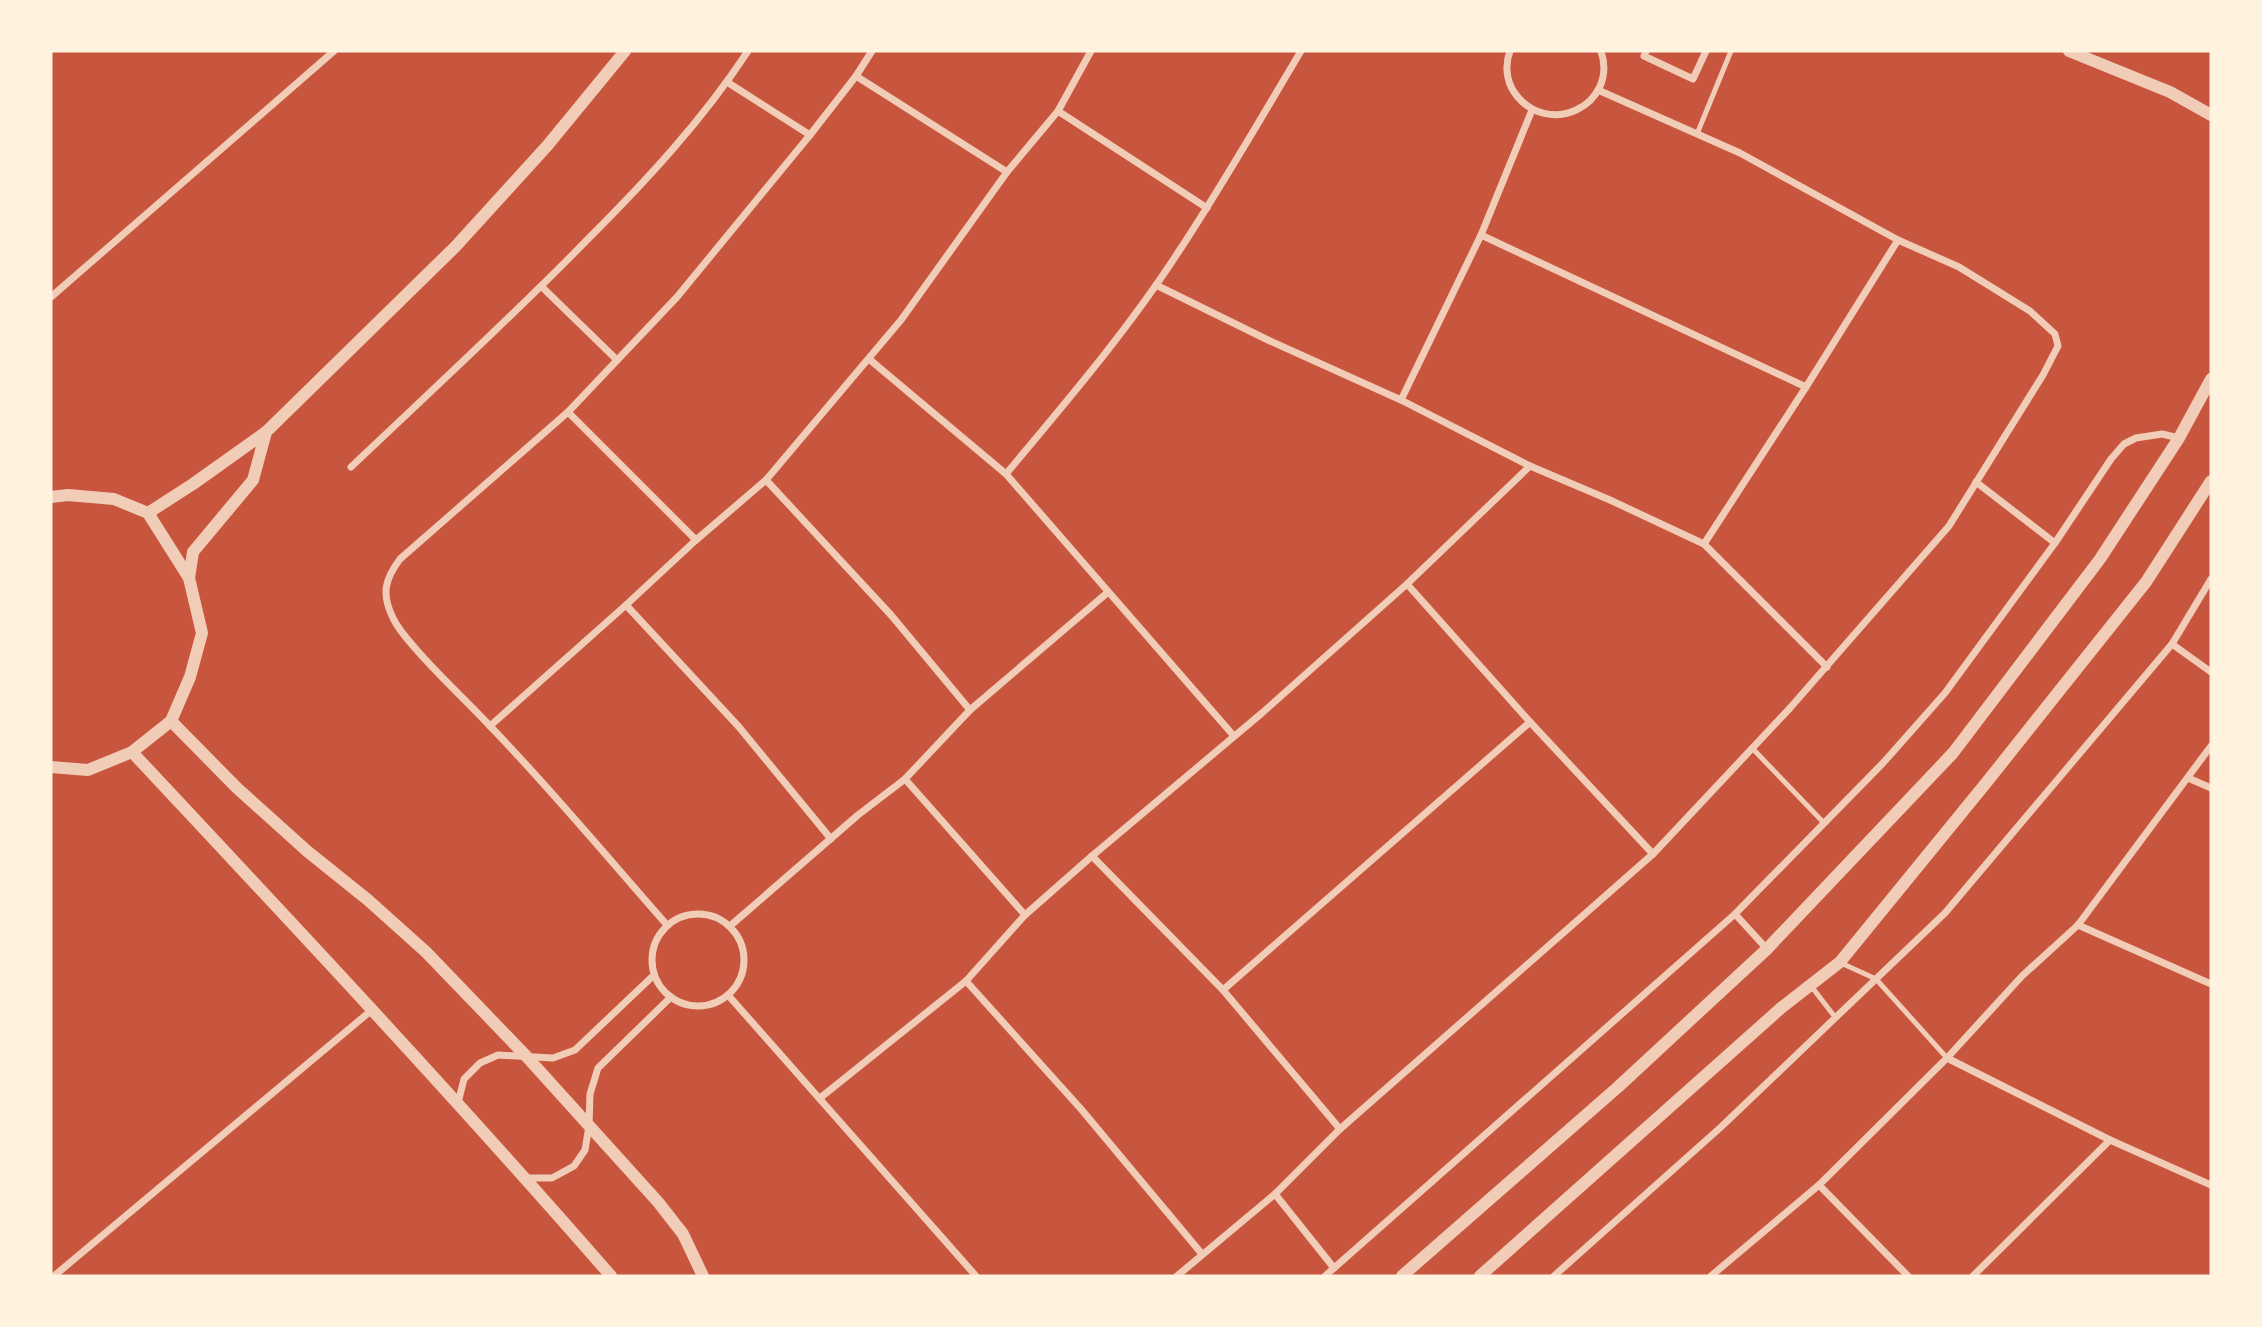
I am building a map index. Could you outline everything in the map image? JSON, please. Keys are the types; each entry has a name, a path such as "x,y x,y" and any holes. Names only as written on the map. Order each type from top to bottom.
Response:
{"street":[{"path":"51,297 334,51"},
{"path":"148,513 266,432 456,246 547,146 625,51"},
{"path":"351,467 542,287 652,174 727,82 748,51"},
{"path":"667,925 490,726 427,662 393,618 387,602 388,575 400,559 568,412 677,297 810,135 872,51"},
{"path":"490,726 766,480 901,320 1007,172 1058,111 1091,51"},
{"path":"1006,474 1086,377 1156,285 1207,208 1301,51"},
{"path":"1510,51 1507,73 1511,88 1520,101 1532,110 1552,115 1573,112 1586,105 1598,90 1604,68 1601,51"},
{"path":"1646,51 1644,56 1693,79 1706,51"},
{"path":"2069,51 2170,92 2211,115"},
{"path":"856,76 1007,172"},
{"path":"727,82 810,135"},
{"path":"1177,1276 1275,1194 1340,1129 1653,854 1827,667 1949,526 2043,375 2058,345 2055,334 2030,311 1959,267 1898,240 1740,153 1598,90"},
{"path":"1401,400 1481,235 1532,110"},
{"path":"1058,111 1207,208"},
{"path":"1481,235 1806,387"},
{"path":"1704,544 1898,240"},
{"path":"1156,285 1270,341 1401,400 1530,466 1610,499 1704,544 1827,667"},
{"path":"542,287 617,360"},
{"path":"869,359 1006,474 1233,736"},
{"path":"1402,1276 1618,1087 1767,949 1953,753 2100,559 2179,438 2211,379"},
{"path":"568,412 696,540"},
{"path":"189,578 193,552 253,480 266,432"},
{"path":"1325,1276 1735,914 1883,763 1945,692 2124,444 2136,438 2162,434 2179,438"},
{"path":"820,1098 966,981 1025,915 1262,713 1407,584 1530,466"},
{"path":"766,480 891,615 970,710"},
{"path":"1484,1275 1770,1017 1840,962 2146,582 2211,481"},
{"path":"1976,482 2054,543"},
{"path":"51,497 68,495 114,499 148,513 189,578 202,633 190,677 171,721 132,752 88,770 51,767"},
{"path":"1554,1276 1721,1127 1945,913 2172,644 2211,579"},
{"path":"1407,584 1653,854"},
{"path":"730,926 858,815 905,779 970,710 1107,593"},
{"path":"626,605 739,727 831,839"},
{"path":"2172,644 2211,672"},
{"path":"171,721 237,788 426,952 634,1173 683,1234 703,1276"},
{"path":"1223,990 1530,722"},
{"path":"1711,1276 1819,1185 1947,1058 2022,976 2078,925 2211,746"},
{"path":"132,752 373,1009 611,1276"},
{"path":"2188,778 2211,788"},
{"path":"905,779 1025,915"},
{"path":"1092,856 1223,990 1340,1129"},
{"path":"692,914 706,914 730,926 739,939 743,969 737,983 727,995 714,1003 700,1006 684,1004 660,987 654,975 653,948 667,925 692,914"},
{"path":"1735,914 1767,949"},
{"path":"2078,925 2211,984"},
{"path":"458,1103 464,1079 480,1063 498,1055 553,1058 575,1050 654,975"},
{"path":"966,981 1081,1109 1202,1254"},
{"path":"727,995 976,1276"},
{"path":"526,1178 552,1178 575,1166 585,1150 590,1094 598,1068 671,997"},
{"path":"54,1276 373,1009"},
{"path":"1947,1058 2110,1140 2211,1185"},
{"path":"1973,1276 2110,1140"},
{"path":"1819,1185 1908,1276"},
{"path":"1275,1194 1334,1268"}],"lane":[{"path":"1697,134 1731,51"},
{"path":"1752,748 1824,823"},
{"path":"1840,962 1876,979 1947,1058"},
{"path":"1810,984 1835,1017"}]}
